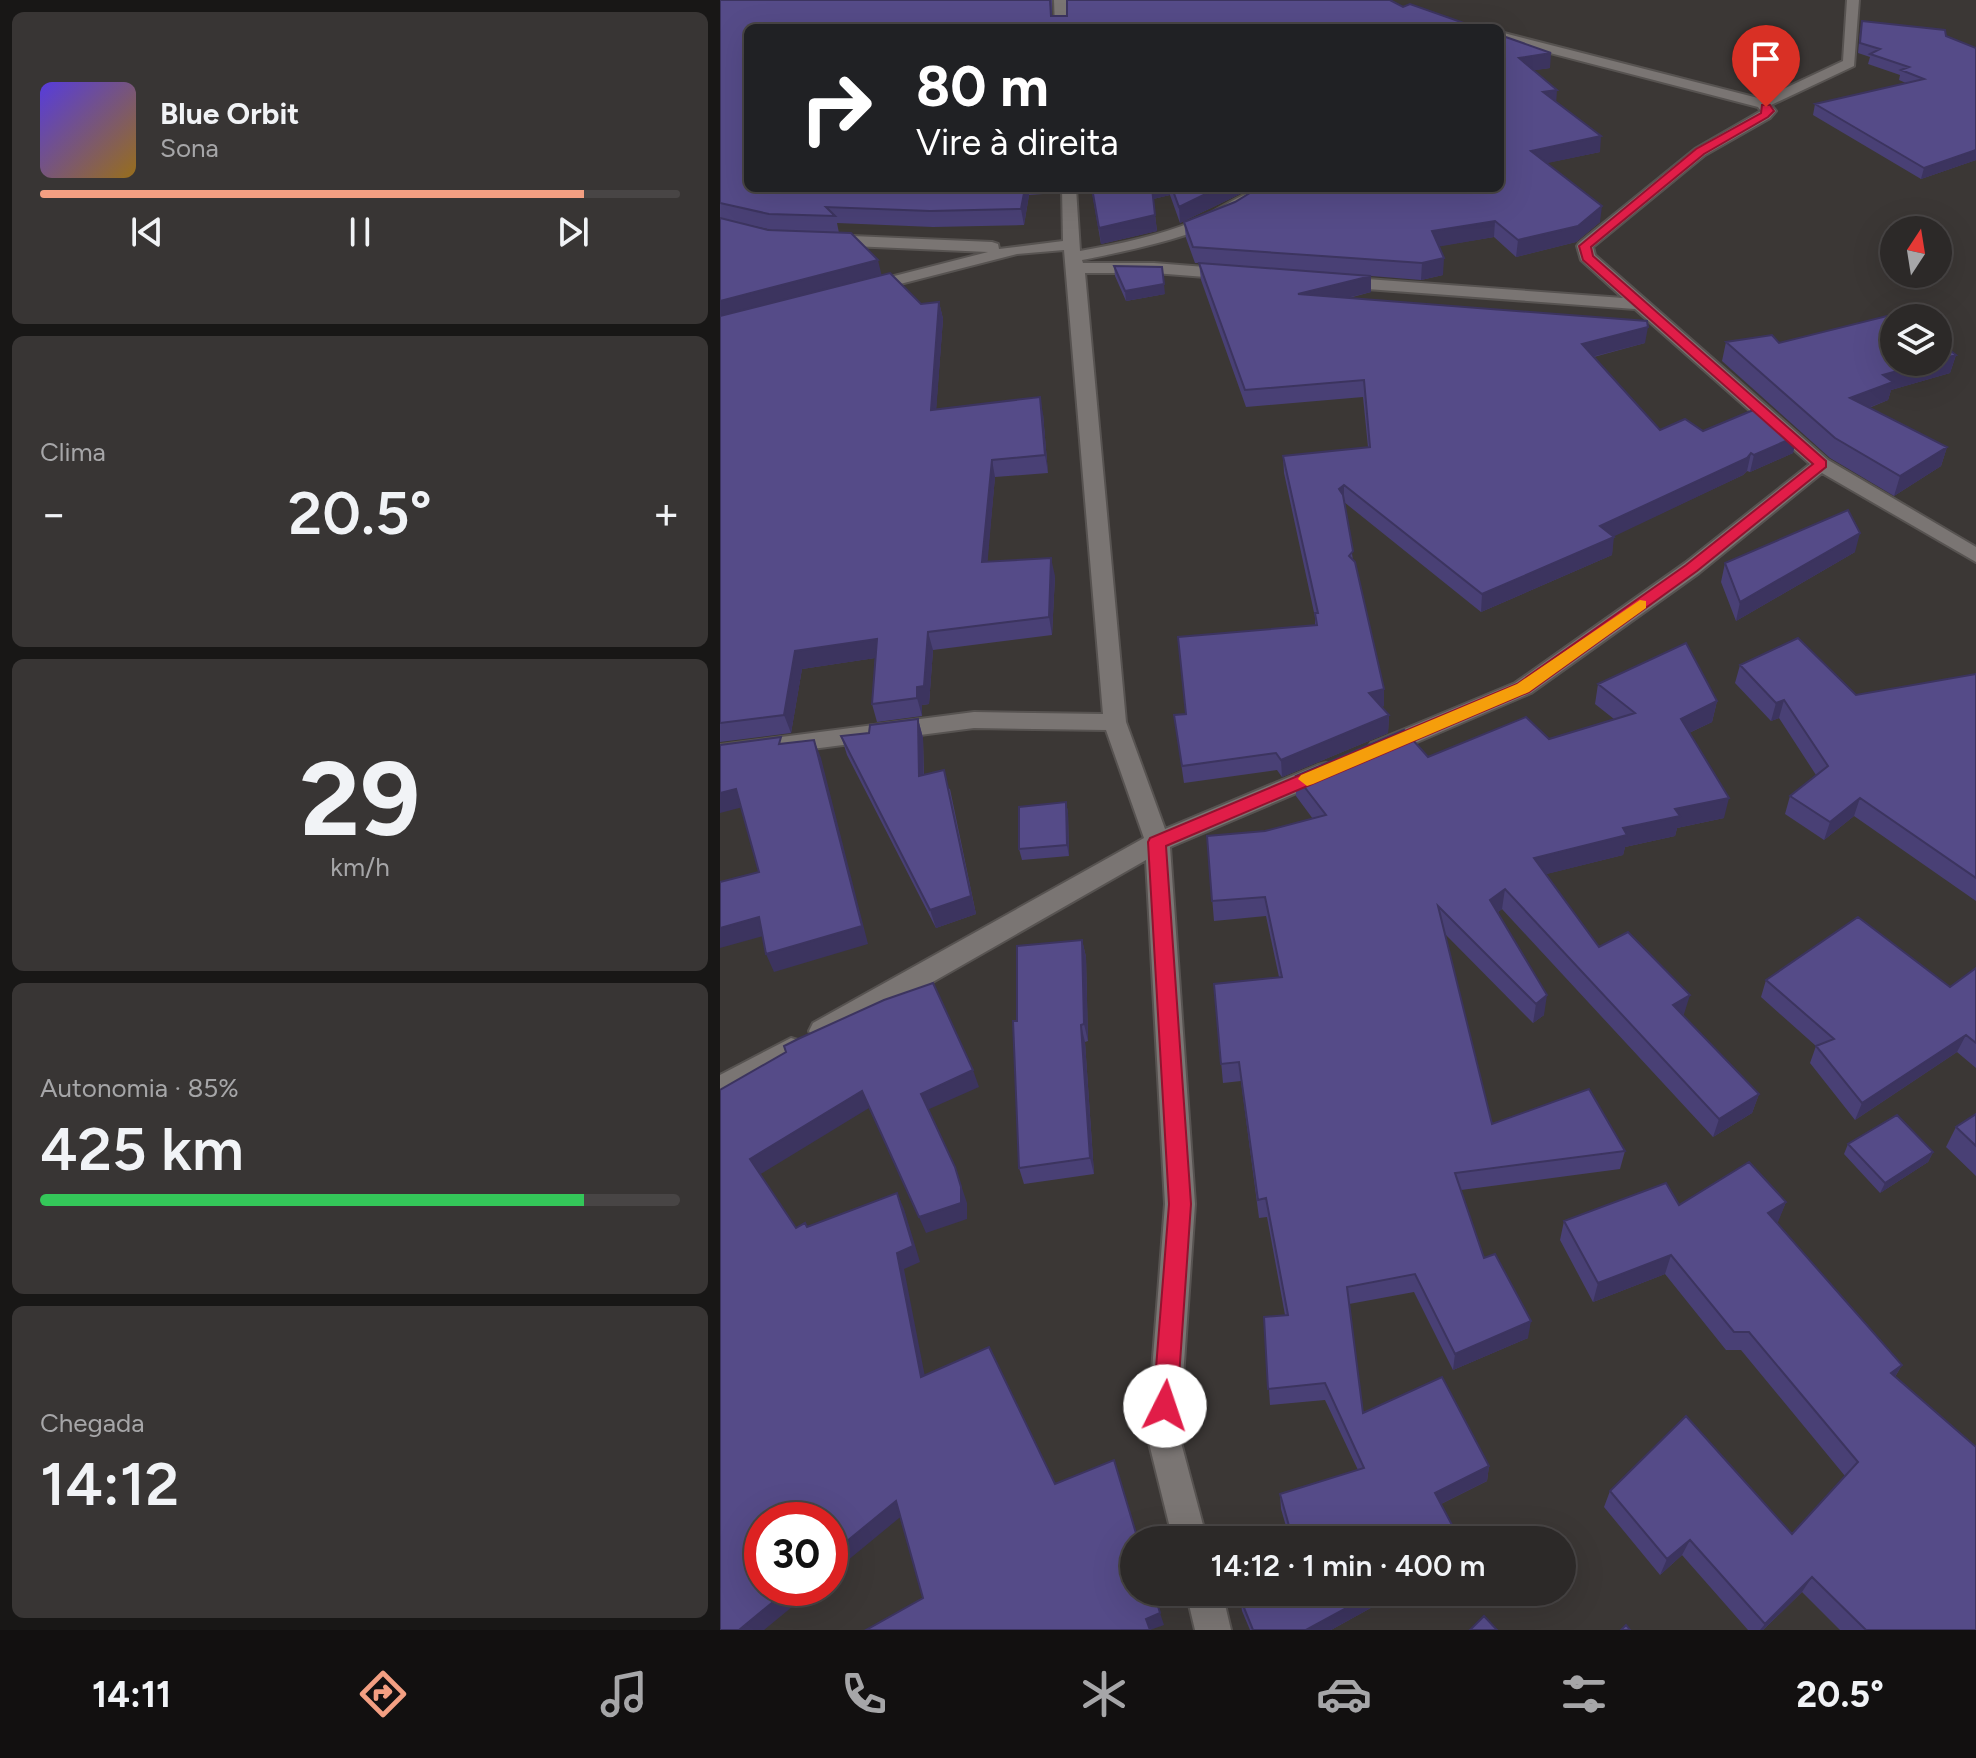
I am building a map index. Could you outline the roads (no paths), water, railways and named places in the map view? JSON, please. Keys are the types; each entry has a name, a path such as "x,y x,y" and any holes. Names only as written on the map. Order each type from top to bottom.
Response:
{"street":[{"path":"1060,0 1061,24"},
{"path":"1763,104 1849,63 1853,0"},
{"path":"1504,37 1763,104 1769,111 1765,115 1700,152 1585,246 1587,257 1821,464 1976,556"},
{"path":"1069,192 1115,722 1157,842 1180,1204 1163,1435 1186,1526"},
{"path":"1074,257 1150,242 1218,219 1260,192"},
{"path":"818,240 1017,249 1154,268 1248,275"},
{"path":"1150,242 1145,250 1154,268"},
{"path":"853,292 1017,249"},
{"path":"1327,281 1641,304"},
{"path":"720,1089 1157,842 1523,688 1692,568 1821,464"},
{"path":"720,753 974,720 1115,722"},
{"path":"1207,1606 1213,1630"}]}
